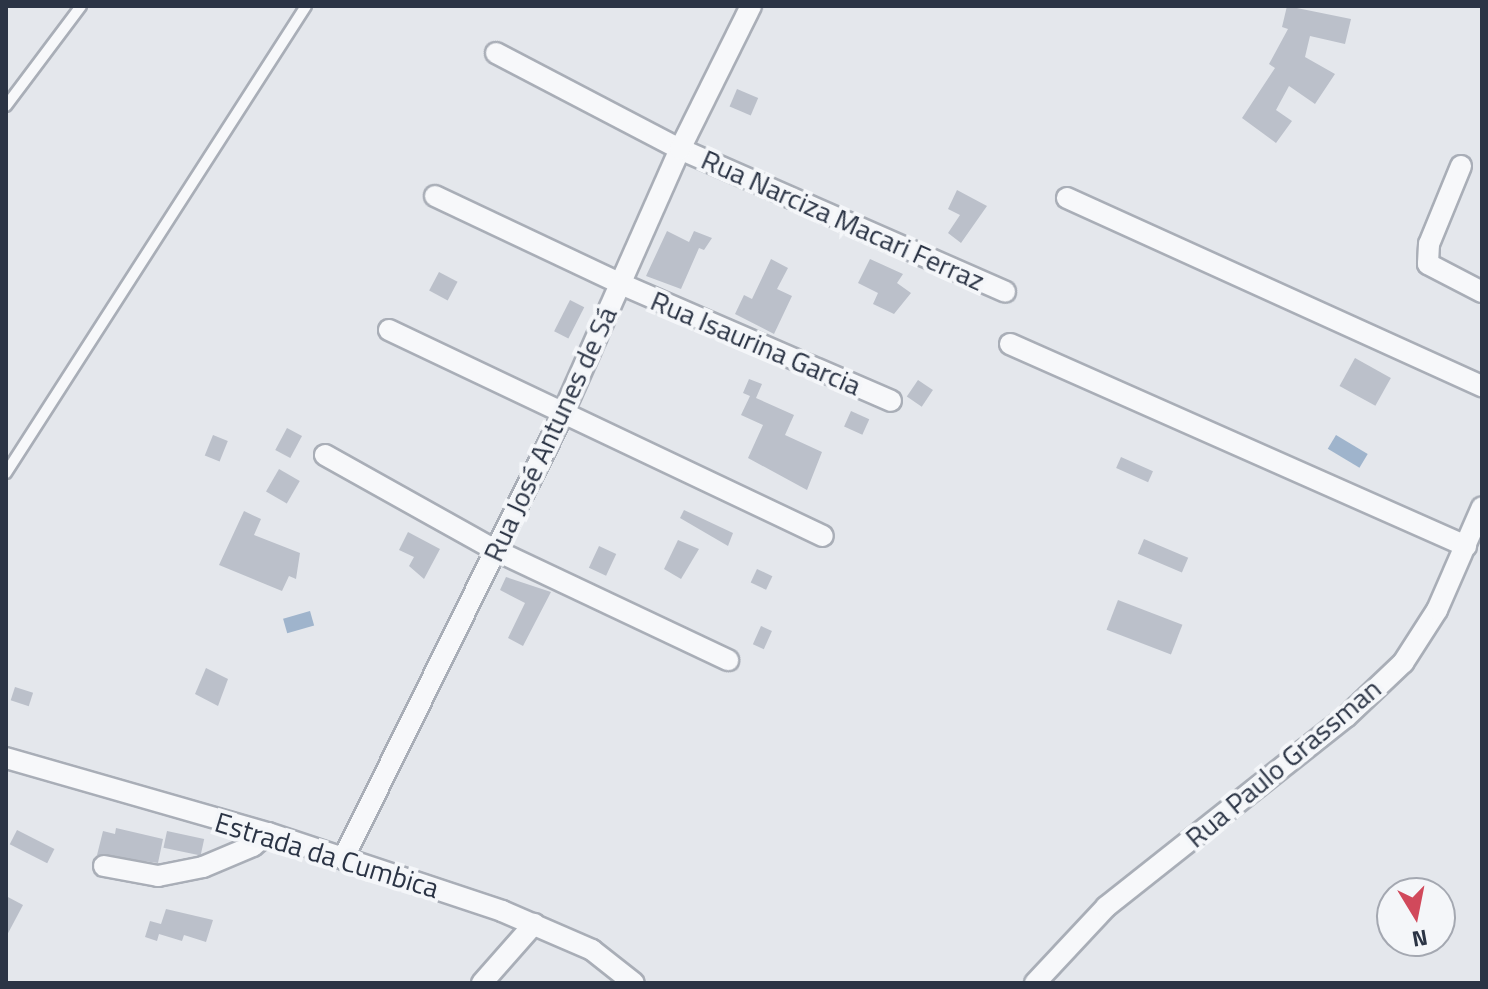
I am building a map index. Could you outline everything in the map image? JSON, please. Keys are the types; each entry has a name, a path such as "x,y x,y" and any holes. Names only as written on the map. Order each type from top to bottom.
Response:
{"street":[{"name":"Rua José Antunes de Sá","path":"343,859 563,413 680,149 751,6"},
{"name":"Rua Narciza Macari Ferraz","path":"496,53 680,149 1005,292"},
{"path":"1461,166 1429,244 1428,264 1482,292"},
{"name":"Rua Isaurina Garcia","path":"435,196 621,284 891,401"},
{"path":"1067,198 1482,386"},
{"path":"389,330 823,536"},
{"path":"1010,344 1466,546"},
{"path":"325,455 495,550 728,660"},
{"name":"Rua Paulo Grassman","path":"1035,983 1106,907 1346,717 1403,663 1427,630 1480,519"},
{"name":"Estrada da Cumbica","path":"7,760 268,833 534,924 592,950 634,983"},
{"path":"104,866 158,876 203,867 253,846 268,833"},
{"path":"482,983 534,924"}],"lane":[{"path":"6,106 81,6"},
{"path":"6,473 306,6"}],"water":[{"path":"1336,435 1368,454 1359,468 1328,449"},
{"path":"310,611 314,625 287,633 283,619"}],"building":[{"path":"1287,6 1351,19 1345,44 1310,36 1305,57 1335,74 1315,104 1289,86 1276,110 1292,121 1276,143 1242,118 1275,68 1269,64 1288,29 1282,27"},
{"path":"737,89 758,98 751,115 730,106"},
{"path":"957,190 987,206 961,243 948,233 960,215 948,209"},
{"path":"667,231 689,242 694,231 712,238 704,250 699,248 681,289 646,276"},
{"path":"771,259 788,268 777,289 792,296 774,334 735,314 744,295 752,299"},
{"path":"870,259 903,274 897,283 911,293 894,314 873,304 878,293 858,283"},
{"path":"439,272 458,282 448,300 429,291"},
{"path":"570,300 584,307 568,338 554,331"},
{"path":"1355,358 1391,378 1375,406 1339,386"},
{"path":"749,379 762,384 756,398 794,415 785,435 822,452 807,490 748,458 763,425 741,415 750,396 743,393"},
{"path":"918,380 933,390 922,407 907,397"},
{"path":"851,411 869,419 862,435 844,427"},
{"path":"287,428 302,436 290,458 275,450"},
{"path":"213,435 228,441 220,461 205,455"},
{"path":"1121,457 1153,471 1148,482 1116,468"},
{"path":"279,469 300,481 287,504 266,492"},
{"path":"684,510 733,533 728,546 680,518"},
{"path":"244,511 261,519 254,535 300,553 296,579 289,576 282,591 219,565"},
{"path":"408,532 440,549 424,579 409,566 414,557 399,550"},
{"path":"1144,539 1188,558 1182,572 1138,554"},
{"path":"678,540 699,549 681,579 664,569"},
{"path":"599,546 616,554 606,576 589,568"},
{"path":"757,569 772,576 766,590 751,583"},
{"path":"506,577 551,592 523,646 508,638 525,603 500,590"},
{"path":"1118,600 1182,625 1171,655 1107,630"},
{"path":"761,626 772,631 764,649 753,644"},
{"path":"206,668 228,679 218,706 195,694"},
{"path":"15,687 33,693 29,706 11,700"},
{"path":"116,828 163,839 158,863 97,855 103,831 115,834"},
{"path":"17,830 54,849 47,863 10,844"},
{"path":"167,831 204,839 201,856 163,848"},
{"path":"6,896 23,905 6,937"},
{"path":"166,909 213,920 206,942 184,935 182,941 159,934 157,941 145,937 150,921 161,924"}]}
